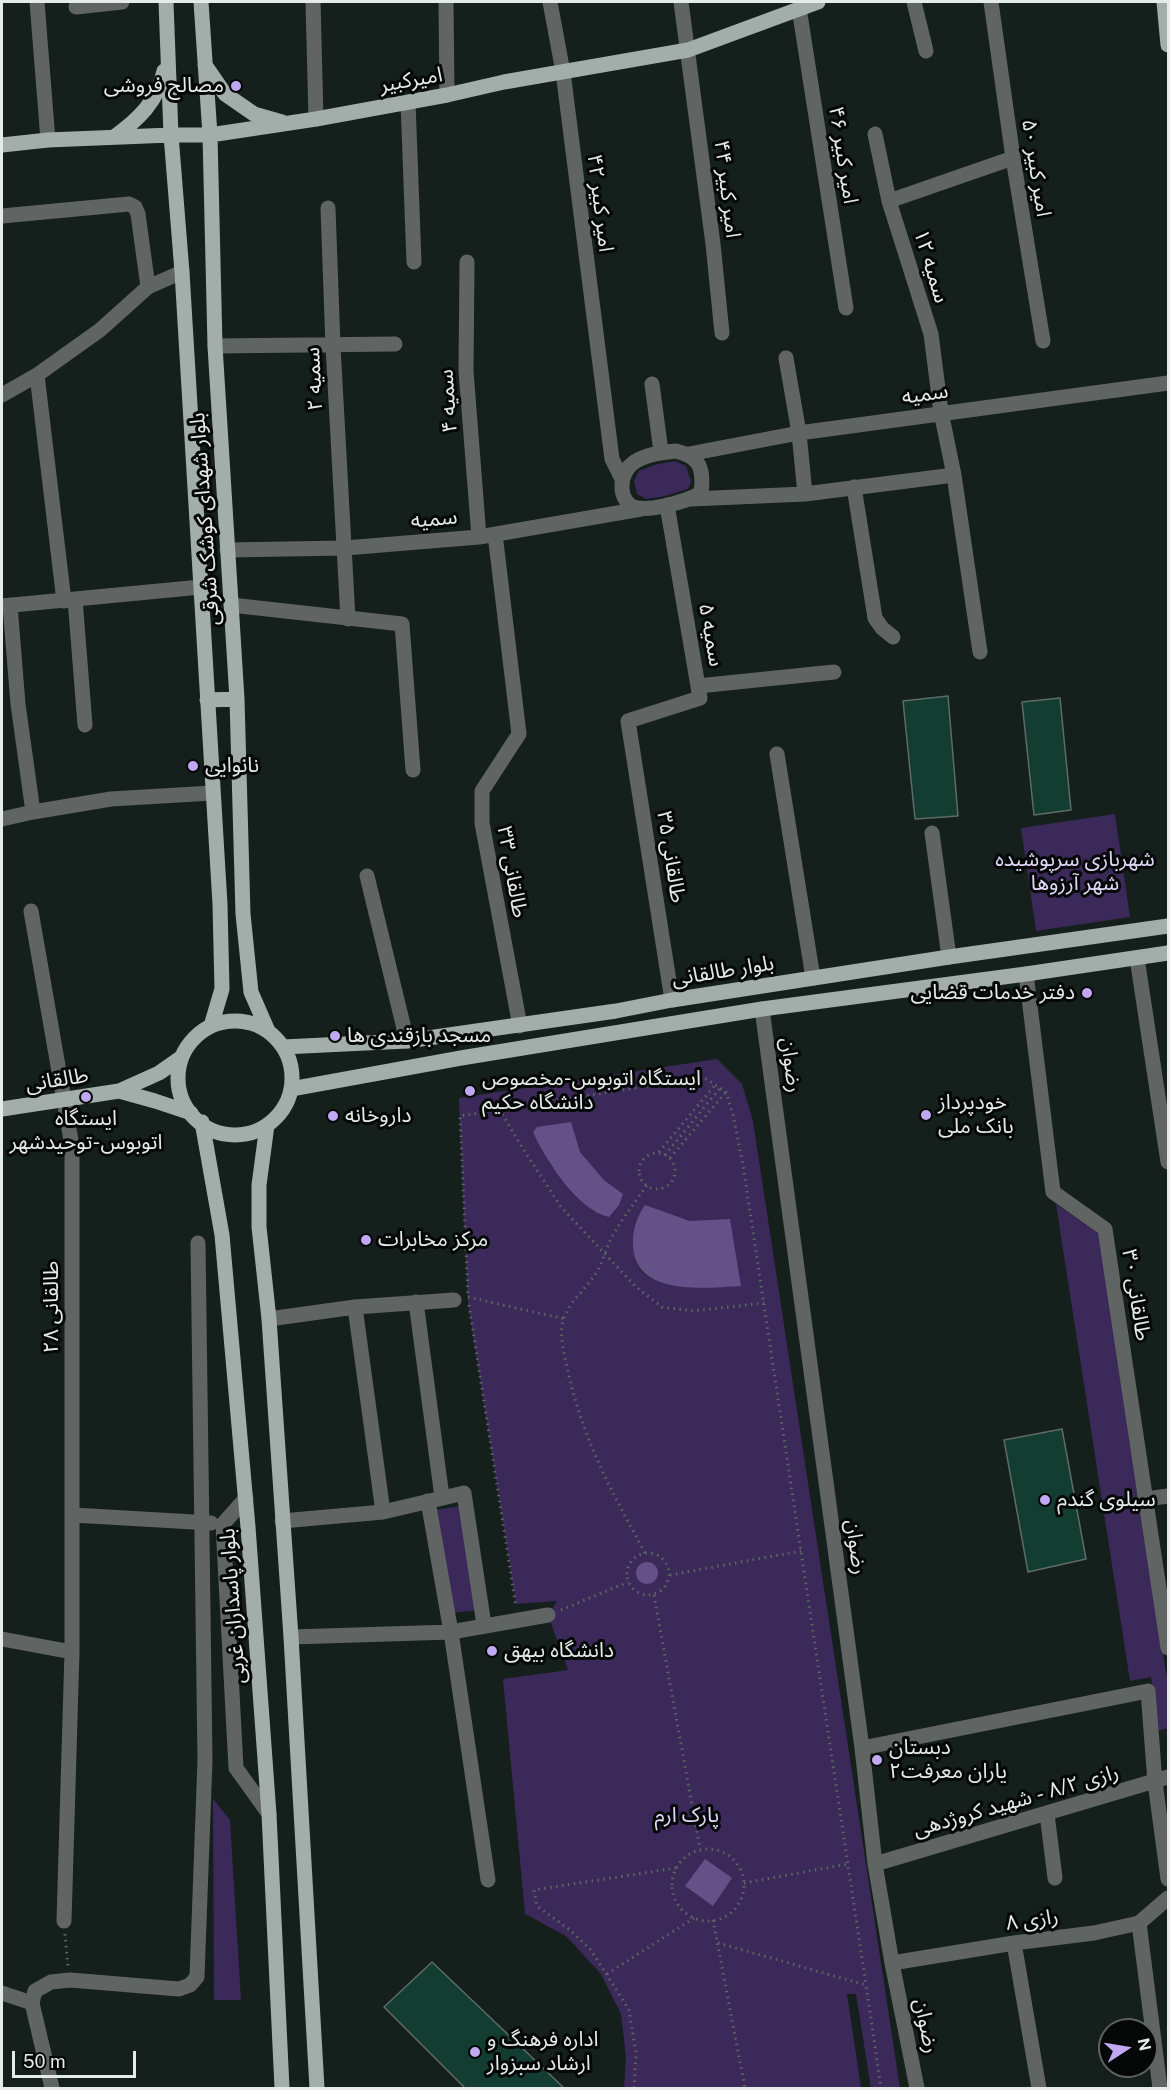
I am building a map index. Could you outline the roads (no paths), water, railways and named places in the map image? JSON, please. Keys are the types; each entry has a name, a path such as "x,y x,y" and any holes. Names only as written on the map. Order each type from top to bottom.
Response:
{"main road":[{"name":"بلوار شهدای کوشک شرقی","path":"166,2 171,135 182,272 220,904 222,989 211,1026"},
{"name":"بلوار شهدای کوشک شرقی","path":"201,2 210,135 215,346 237,699 243,914 251,992 268,1031"},
{"name":"امیرکبیر","path":"2,145 48,140 210,135 288,124 447,95 504,82 688,50 818,2"},
{"path":"1164,2 1168,45"},
{"path":"114,137 134,123 151,103 162,81 168,56"},
{"path":"205,65 225,94 254,114 288,124"},
{"path":"207,700 237,699"},
{"name":"بلوار طالقانی","path":"283,1047 407,1041 520,1026 949,957 1168,926"},
{"name":"بلوار طالقانی","path":"291,1089 461,1058 762,1009 1168,953"},
{"path":"119,1091 155,1101 196,1118 213,1130 235,1135 257,1131 267,1125 282,1109 291,1089 291,1067 283,1047 268,1031 246,1022 222,1022 211,1026 189,1044 182,1057 178,1080 184,1103 196,1118"},
{"path":"119,1091 159,1073 182,1057"},
{"name":"طالقانی","path":"2,1109 119,1091"},
{"name":"بلوار پاسداران غربی","path":"196,1118 222,1235 246,1498 269,1814 282,2088"},
{"path":"267,1125 258,1185 259,1216 269,1319 291,1638 317,2088"}],"street":[{"path":"37,2 48,140"},
{"path":"76,7 122,2"},
{"path":"313,2 316,119"},
{"path":"446,2 447,95"},
{"name":"امیر کبیر ۴۲","path":"550,2 562,72 612,459 622,479"},
{"name":"امیر کبیر ۴۴","path":"681,2 722,333"},
{"path":"914,2 927,51"},
{"name":"امیر کبیر ۵۰","path":"991,2 1042,341"},
{"name":"امیر کبیر ۴۶","path":"799,8 846,308"},
{"path":"408,102 414,262"},
{"name":"سمیه ۱۲","path":"875,134 889,201 930,334 941,412 954,475 980,652"},
{"path":"889,201 1013,158"},
{"path":"2,216 129,204 135,207 138,214 148,287"},
{"name":"سمیه ۲","path":"328,208 348,619"},
{"name":"سمیه ۴","path":"467,262 466,371 479,537"},
{"path":"2,395 37,375 100,330 148,287 182,272"},
{"path":"215,346 395,345"},
{"path":"786,358 799,433 805,494"},
{"path":"37,375 85,725"},
{"name":"سمیه","path":"689,454 799,433 1168,383"},
{"path":"652,384 661,452"},
{"path":"691,499 701,493 702,481 700,465 689,454 676,451 645,456 628,467 622,479 622,495 630,505 641,509 691,499 805,494 954,475"},
{"path":"854,487 875,618 893,637"},
{"name":"سمیه ۵","path":"628,721 700,698 667,505"},
{"name":"سمیه","path":"227,550 345,548 479,537 641,509"},
{"name":"طالقانی ۳۳","path":"495,534 519,734 482,791 482,822 520,1026"},
{"path":"33,812 6,605 201,587"},
{"path":"231,605 402,624 413,770"},
{"path":"698,686 834,672"},
{"name":"طالقانی ۳۵","path":"628,721 672,1000"},
{"path":"777,754 813,978"},
{"path":"2,819 111,799 212,793"},
{"path":"932,833 949,957"},
{"path":"367,876 407,1041"},
{"name":"طالقانی ۲۸","path":"31,911 72,1146 72,1652 64,1921"},
{"path":"1137,958 1168,1162"},
{"name":"طالقانی ۳۰","path":"1026,974 1053,1192 1105,1229 1168,1648"},
{"name":"رضوان","path":"762,1009 862,1748 875,1864 917,2088"},
{"path":"52,2088 32,2003 35,1991 51,1982 70,1980 179,1989 190,1985 197,1977 199,1967 205,1760 198,1243"},
{"path":"269,1319 355,1307 461,1299"},
{"path":"416,1302 435,1499 451,1632 489,1880"},
{"path":"355,1307 383,1512"},
{"path":"282,1521 383,1512 464,1493 484,1625"},
{"path":"1146,1499 1168,1496"},
{"path":"246,1498 223,1524 236,1768 269,1814"},
{"path":"73,1515 223,1524"},
{"path":"291,1638 451,1632 548,1615"},
{"path":"2,1639 72,1652"},
{"path":"862,1748 1148,1691 1162,1780 1168,1879"},
{"name":"رازی ۸/۲ - شهید کروژدهی","path":"875,1864 1162,1780"},
{"path":"1047,1814 1054,1878"},
{"name":"رازی ۸","path":"892,1963 1014,1943 1094,1933 1139,1923 1168,1898"},
{"path":"1139,1923 1160,2088"},
{"path":"1014,1943 1039,2088"},
{"path":"2,1993 32,2003"}],"place":[{"name":"مصالح فروشی","path":"236,86"},
{"name":"نانوایی","path":"193,766"},
{"name":"دفتر خدمات قضایی","path":"1087,993"},
{"name":"مسجد بازقندی ها","path":"335,1036"},
{"name":"ایستگاه اتوبوس-مخصوص دانشگاه حکیم","path":"470,1091"},
{"name":"ایستگاه اتوبوس-توحیدشهر","path":"86,1097"},
{"name":"خودپرداز بانک ملی","path":"926,1115"},
{"name":"داروخانه","path":"333,1116"},
{"name":"مرکز مخابرات","path":"366,1240"},
{"name":"سیلوی گندم","path":"1045,1500"},
{"name":"دانشگاه بیهق","path":"492,1651"},
{"name":"دبستان یاران معرفت۲","path":"877,1760"},
{"name":"اداره فرهنگ و ارشاد سبزوار","path":"475,2052"}],"park label":[{"name":"شهربازی سرپوشیده شهر آرزوها","path":"1075,872"},
{"name":"پارک ارم","path":"687,1816"}]}
